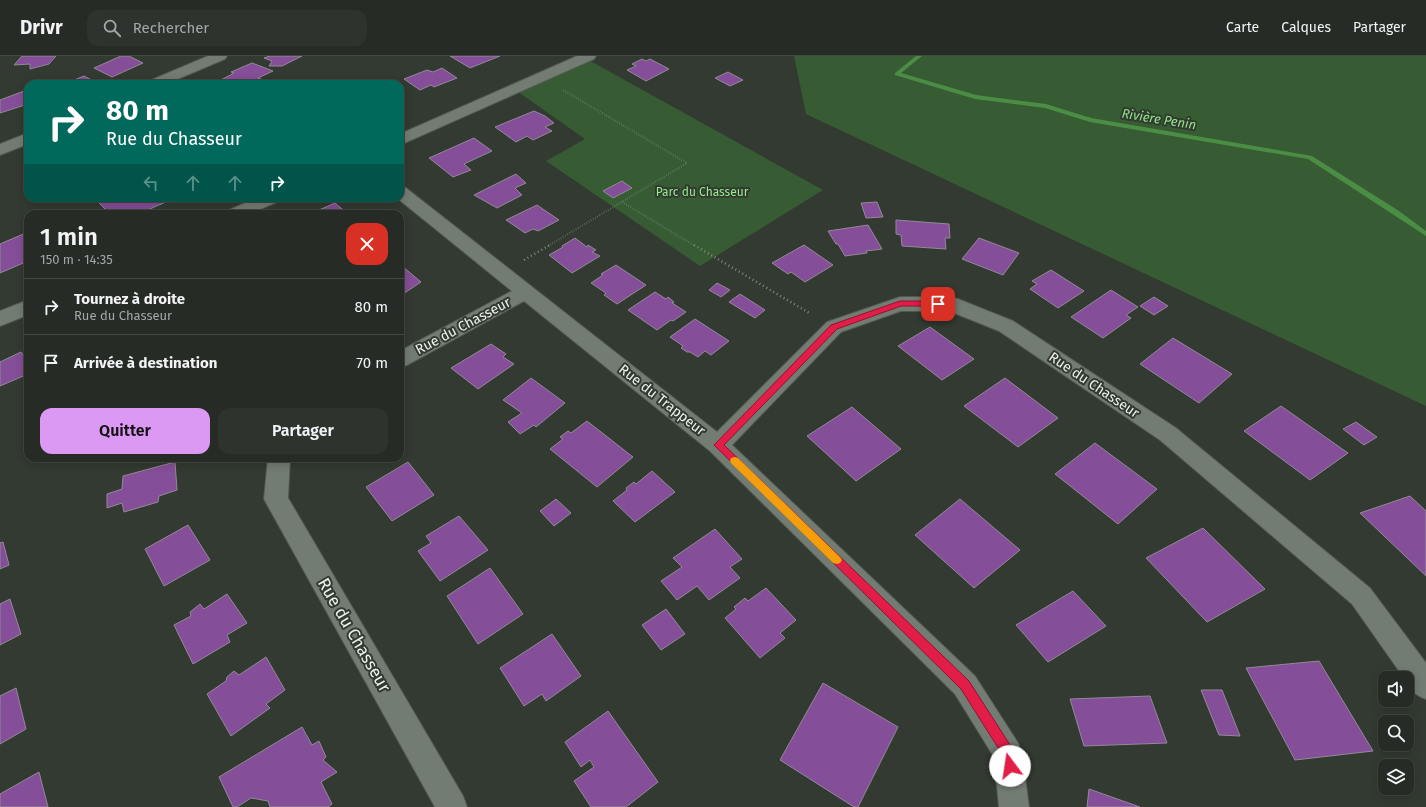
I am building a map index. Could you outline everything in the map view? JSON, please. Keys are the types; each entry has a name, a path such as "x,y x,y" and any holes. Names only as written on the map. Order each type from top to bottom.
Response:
{"street":[{"path":"163,80 220,56"},
{"path":"404,138 589,56"},
{"path":"0,150 24,140"},
{"name":"Rue du Trappeur","path":"404,195 718,445 965,685 1008,752 1014,807"},
{"path":"244,210 262,202"},
{"name":"Rue du Chasseur","path":"404,358 526,292"},
{"name":"Rue du Chasseur","path":"718,445 834,327 900,304 951,304 1006,326 1168,434 1361,596 1426,686"},
{"path":"0,319 24,309"},
{"name":"Rue du Chasseur","path":"279,462 276,499 452,807"}],"path":[{"path":"502,273 687,163 541,77"},
{"path":"622,202 834,327"}],"green space":[{"path":"794,56 1426,56 1426,406 806,114"},
{"name":"Parc du Chasseur","path":"585,58 823,190 700,266 546,161 585,139 514,89"}],"building":[{"path":"22,56 56,56 49,64 30,69 30,64 14,65"},
{"path":"121,56 129,56 143,63 112,77 94,68"},
{"path":"270,56 302,56 282,66 269,66 272,61 264,58"},
{"path":"450,56 500,56 470,68"},
{"path":"642,59 646,61 650,59 669,69 646,81 627,70 636,66 632,64"},
{"path":"252,63 273,71 258,78 263,80 221,80 234,73 231,72"},
{"path":"442,68 457,78 434,87 431,85 420,90 404,79 427,70 433,72"},
{"path":"728,72 743,80 730,86 715,78"},
{"path":"84,76 92,80 74,80"},
{"path":"24,91 24,105 0,113 0,100"},
{"path":"534,111 545,116 554,123 545,127 552,131 533,140 527,136 516,142 495,127"},
{"path":"474,138 492,151 464,164 471,170 453,177 429,158"},
{"path":"516,174 526,183 515,188 522,195 497,208 474,195"},
{"path":"622,181 632,188 613,198 603,191"},
{"path":"166,202 147,210 106,210 99,203"},
{"path":"877,202 883,217 866,218 861,203"},
{"path":"335,203 343,210 319,210"},
{"path":"537,205 559,220 538,231 533,229 525,233 506,220"},
{"path":"896,220 949,224 950,238 945,238 946,249 902,246 901,235 896,234"},
{"path":"868,225 882,249 845,256 828,231"},
{"path":"24,234 24,263 0,273 0,244"},
{"path":"575,238 587,247 588,245 596,250 592,252 600,256 572,273 549,255"},
{"path":"979,238 1019,253 1003,275 962,259"},
{"path":"804,245 833,265 805,282 791,272 788,274 772,263"},
{"path":"616,265 646,285 617,304 604,295 606,293 591,283 603,275 601,274"},
{"path":"404,268 421,282 404,293"},
{"path":"1051,270 1084,291 1058,308 1030,289 1037,284 1032,281"},
{"path":"717,283 730,290 721,297 709,290"},
{"path":"1111,290 1138,307 1126,315 1131,318 1103,338 1071,317"},
{"path":"655,292 666,299 668,297 674,302 672,303 686,312 657,330 628,310"},
{"path":"740,294 765,310 755,318 729,302"},
{"path":"1154,297 1168,306 1154,315 1140,306"},
{"path":"695,319 729,341 711,355 705,351 698,357 690,352 687,352 681,348 683,346 670,337"},
{"path":"930,327 974,359 942,380 898,346"},
{"path":"1173,338 1232,374 1199,403 1140,364"},
{"path":"491,344 506,354 503,357 514,364 478,389 451,368"},
{"path":"21,352 24,356 24,376 0,386 0,362"},
{"path":"531,378 565,403 536,427 534,425 520,434 508,422 522,413 503,400"},
{"path":"1005,378 1058,418 1018,447 964,406"},
{"path":"1281,406 1348,453 1310,480 1244,431"},
{"path":"852,407 901,449 856,481 807,436"},
{"path":"587,421 633,457 597,487 550,449 563,439 560,437 568,431 571,433"},
{"path":"1356,422 1377,437 1364,445 1343,429"},
{"path":"1095,443 1157,489 1118,524 1055,474"},
{"path":"175,462 177,490 159,496 158,502 124,512 122,503 107,508 107,494 122,489 123,476"},
{"path":"408,462 434,495 392,521 366,487"},
{"path":"652,471 675,492 635,522 613,501 627,490 626,488 634,482 636,484"},
{"path":"1410,496 1426,511 1426,576 1360,513"},
{"path":"556,499 571,513 554,526 540,511"},
{"path":"960,499 1020,550 974,588 915,535"},
{"path":"459,516 488,550 440,581 418,551 431,543 426,536"},
{"path":"188,525 210,560 164,586 145,549"},
{"path":"1203,528 1265,589 1207,622 1146,558"},
{"path":"715,529 742,559 730,567 740,578 709,600 697,586 677,600 661,581 682,567 673,558"},
{"path":"3,542 9,565 0,569 0,543"},
{"path":"490,568 523,614 478,644 447,596"},
{"path":"766,588 796,620 780,633 785,638 760,658 725,618 736,609 734,607 745,598 748,601"},
{"path":"1073,591 1106,626 1048,662 1016,625"},
{"path":"227,594 247,623 227,635 230,642 193,664 174,625 191,616 190,612 200,604 204,609"},
{"path":"10,599 21,634 0,645 0,604"},
{"path":"666,609 685,634 661,650 642,625"},
{"path":"552,634 581,676 546,701 542,694 524,706 500,668"},
{"path":"266,657 285,690 266,704 270,708 231,736 207,694 226,681 227,677 234,671 239,675"},
{"path":"1319,661 1373,751 1295,760 1246,668"},
{"path":"823,683 898,727 858,807 854,807 780,760"},
{"path":"16,688 26,729 0,744 0,696"},
{"path":"1201,690 1222,690 1240,736 1219,735"},
{"path":"1150,696 1167,743 1084,746 1070,699"},
{"path":"608,711 658,782 626,807 591,807 574,781 594,767 590,760 581,767 565,742"},
{"path":"302,727 312,745 319,741 326,757 323,760 337,772 321,782 332,804 328,807 270,807 268,801 251,798 237,807 233,807 219,777"},
{"path":"39,772 48,807 0,807 0,794"},
{"path":"1089,789 1140,807 1087,807"}],"waterway":[{"name":"Rivière Penin","path":"919,56 897,74 975,97 1046,106 1090,120 1310,157 1397,213 1426,234"}],"slow traffic":[{"path":"735,461 837,560"}],"route":[{"path":"938,304 900,304 834,327 718,445 965,685 1008,752 1010,766"}]}
